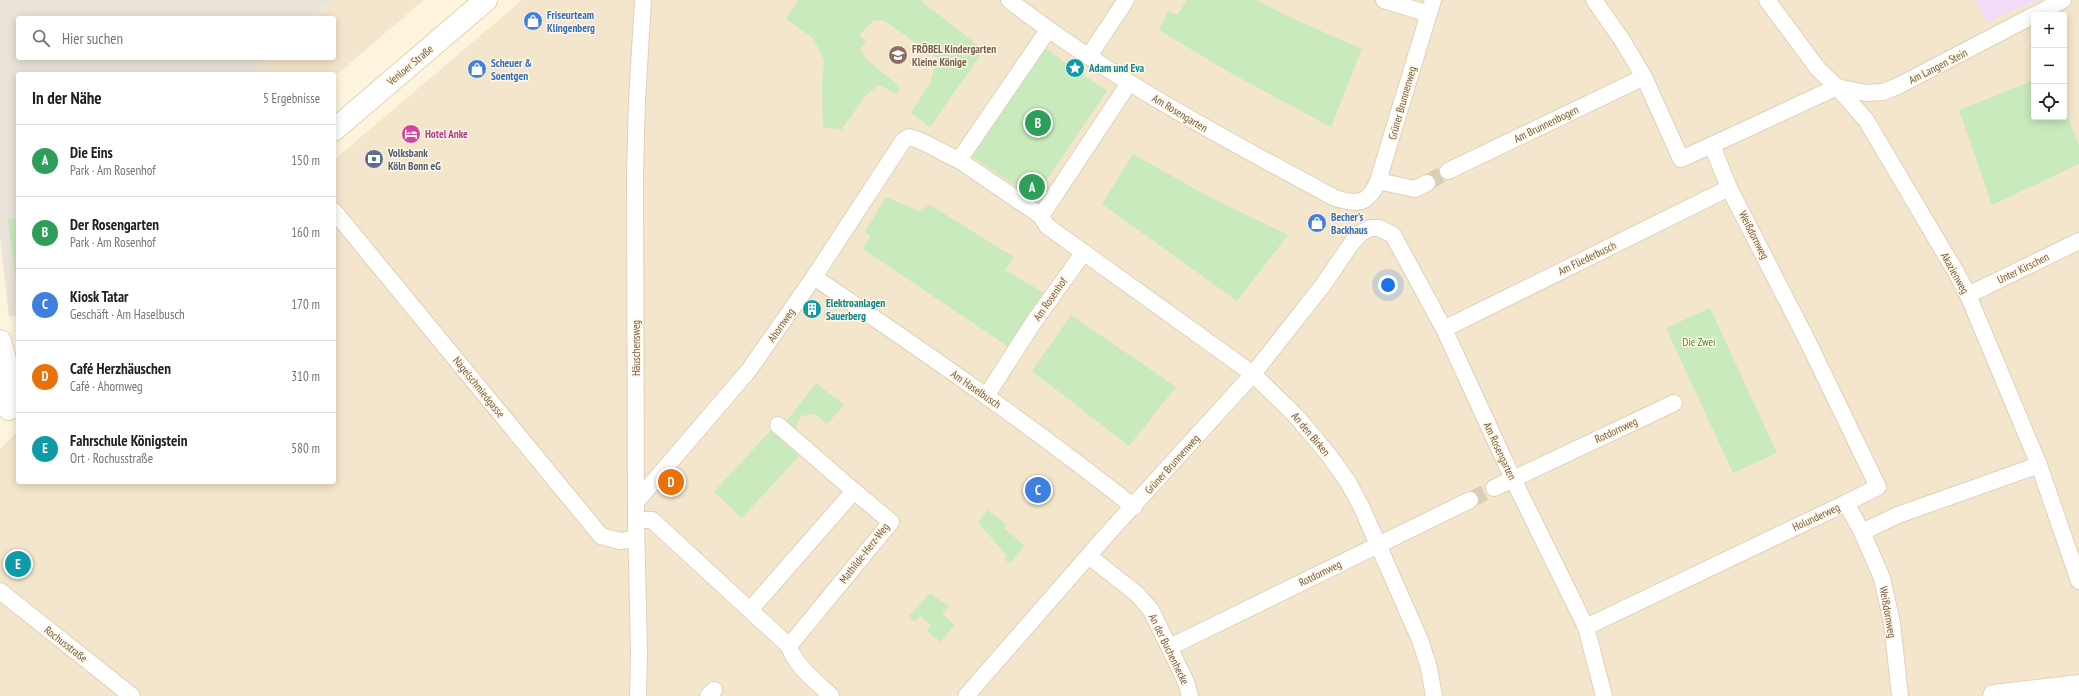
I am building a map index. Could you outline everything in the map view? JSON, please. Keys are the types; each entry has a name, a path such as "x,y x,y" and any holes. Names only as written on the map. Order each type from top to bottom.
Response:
{"main road":[{"name":"Venloer Straße","path":"336,128 486,0"},
{"path":"6,345 10,379 9,409"},
{"path":"1994,696 2079,686"}],"street":[{"name":"Häuschensweg","path":"638,696 639,653 636,539 636,167 637,100 643,0"},
{"name":"Am Rosengarten","path":"1009,0 1048,30 1130,83 1216,135 1335,198 1352,203 1362,202"},
{"path":"1089,56 1126,0"},
{"path":"1384,0 1431,7"},
{"path":"1594,0 1622,40 1644,77 1680,159 1837,87"},
{"name":"Akazienweg","path":"1767,0 1818,69 1837,87 1866,120 1968,295 2075,554 2079,581"},
{"name":"Am Langen Stein","path":"2040,12 2063,0"},
{"name":"Grüner Brunnenweg","path":"1362,202 1374,192 1378,181 1431,7"},
{"name":"Am Langen Stein","path":"1837,87 1866,93 1883,92 1898,86 2031,17"},
{"path":"1048,30 959,160 1042,216 1047,226 1084,252"},
{"name":"Am Brunnenbogen","path":"1448,171 1644,77"},
{"path":"1042,216 1130,83"},
{"name":"Ahornweg","path":"636,502 749,370 814,277 903,141 909,137 916,138 946,156 959,160"},
{"name":"Weißdornweg","path":"1712,145 1730,188 1807,340 1878,487 1846,503"},
{"path":"1378,181 1415,189 1427,182"},
{"name":"Am Fliederbusch","path":"1444,329 1730,188"},
{"name":"Nagelschmiedgasse","path":"336,213 601,536 620,541 636,539"},
{"name":"Am Rosengarten","path":"1370,228 1379,228 1393,235 1444,329 1513,479 1586,627 1604,696"},
{"name":"Grüner Brunnenweg","path":"966,696 1253,374 1323,285 1351,244 1360,233 1370,228"},
{"name":"Unter Kirschen","path":"1968,295 2079,241"},
{"name":"An den Birken","path":"1084,252 1253,374 1297,417 1328,454 1348,482 1361,506 1420,640 1429,668 1434,696"},
{"name":"Am Rosenhof","path":"986,395 1033,323 1084,252"},
{"name":"Am Haselbusch","path":"814,277 986,395 1066,453 1134,507"},
{"name":"Rotdornweg","path":"1494,488 1674,403"},
{"path":"750,610 854,491 778,425"},
{"path":"1862,532 1898,515 2039,465"},
{"name":"Mathilde-Herz-Weg","path":"789,646 891,522 854,491"},
{"name":"Rotdornweg","path":"1170,647 1470,500"},
{"name":"Holunderweg","path":"1586,627 1846,503 1862,532"},
{"path":"636,520 652,520 789,646 791,655 830,696"},
{"name":"Weißdornweg","path":"1862,532 1882,578 1892,623 1900,696"},
{"name":"An der Buchenhecke","path":"1090,557 1142,600 1151,610 1170,647 1190,696"},
{"name":"Rochusstraße","path":"0,591 132,696"}],"shaded area":[{"path":"0,0 331,0 313,16 16,16 16,60 265,60 251,72 16,72 16,316 9,316 0,237"},
{"path":"331,0 424,0 336,75 336,72 251,72 265,60 336,60 336,16 313,16"},
{"path":"522,0 2079,0 2079,696 0,696 0,449 16,433 16,484 336,484 336,158"},
{"path":"1975,0 2037,0 1987,22"}],"green space":[{"path":"798,0 920,0 984,50 930,127 911,113 931,81 935,66 939,59 883,20 873,21 859,35 866,42 860,49 873,65 900,88 897,94 879,85 866,95 841,130 823,127 822,88 824,60 813,38 786,19"},
{"path":"1187,0 1257,0 1285,15 1362,49 1331,127 1227,71 1159,30 1168,11 1177,15"},
{"path":"1043,47 1107,91 1034,199 970,155"},
{"path":"2031,81 2031,120 2067,120 2067,115 2079,146 2079,164 1992,205 1959,110"},
{"path":"1133,154 1206,195 1288,235 1237,301 1102,204"},
{"path":"886,197 918,211 930,205 1014,257 1005,270 1044,293 1007,346 863,249 870,236 865,231"},
{"path":"8,219 16,219 16,280"},
{"name":"Die Zwei","path":"1710,308 1777,453 1733,473 1666,328"},
{"path":"1071,315 1176,387 1129,446 1032,371"},
{"path":"816,383 844,405 827,424 815,414 801,416 796,427 797,433 785,423"},
{"path":"771,430 799,456 742,518 714,492"},
{"path":"988,510 1007,525 1004,528 1025,546 1009,564 1005,559 1007,556 978,522"},
{"path":"930,593 949,607 942,614 955,625 940,642 927,631 931,625 920,616 915,622 909,616"}],"tunnel":[{"path":"1427,183 1448,171"},
{"path":"1470,500 1494,488"}],"place":[{"name":"Friseurteam Klingenberg","path":"533,21"},
{"name":"FRÖBEL Kindergarten Kleine Könige","path":"898,55"},
{"name":"Adam und Eva","path":"1075,68"},
{"name":"Scheuer & Soentgen","path":"477,69"},
{"name":"Der Rosengarten","path":"1038,123"},
{"name":"Hotel Anke","path":"411,134"},
{"name":"Volksbank Köln Bonn eG","path":"374,159"},
{"name":"Die Eins","path":"1032,187"},
{"name":"Becher's Backhaus","path":"1317,223"},
{"name":"Elektroanlagen Sauerberg","path":"812,309"},
{"name":"Café Herzhäuschen","path":"671,482"},
{"name":"Kiosk Tatar","path":"1038,490"},
{"name":"Fahrschule Königstein","path":"18,564"}]}
